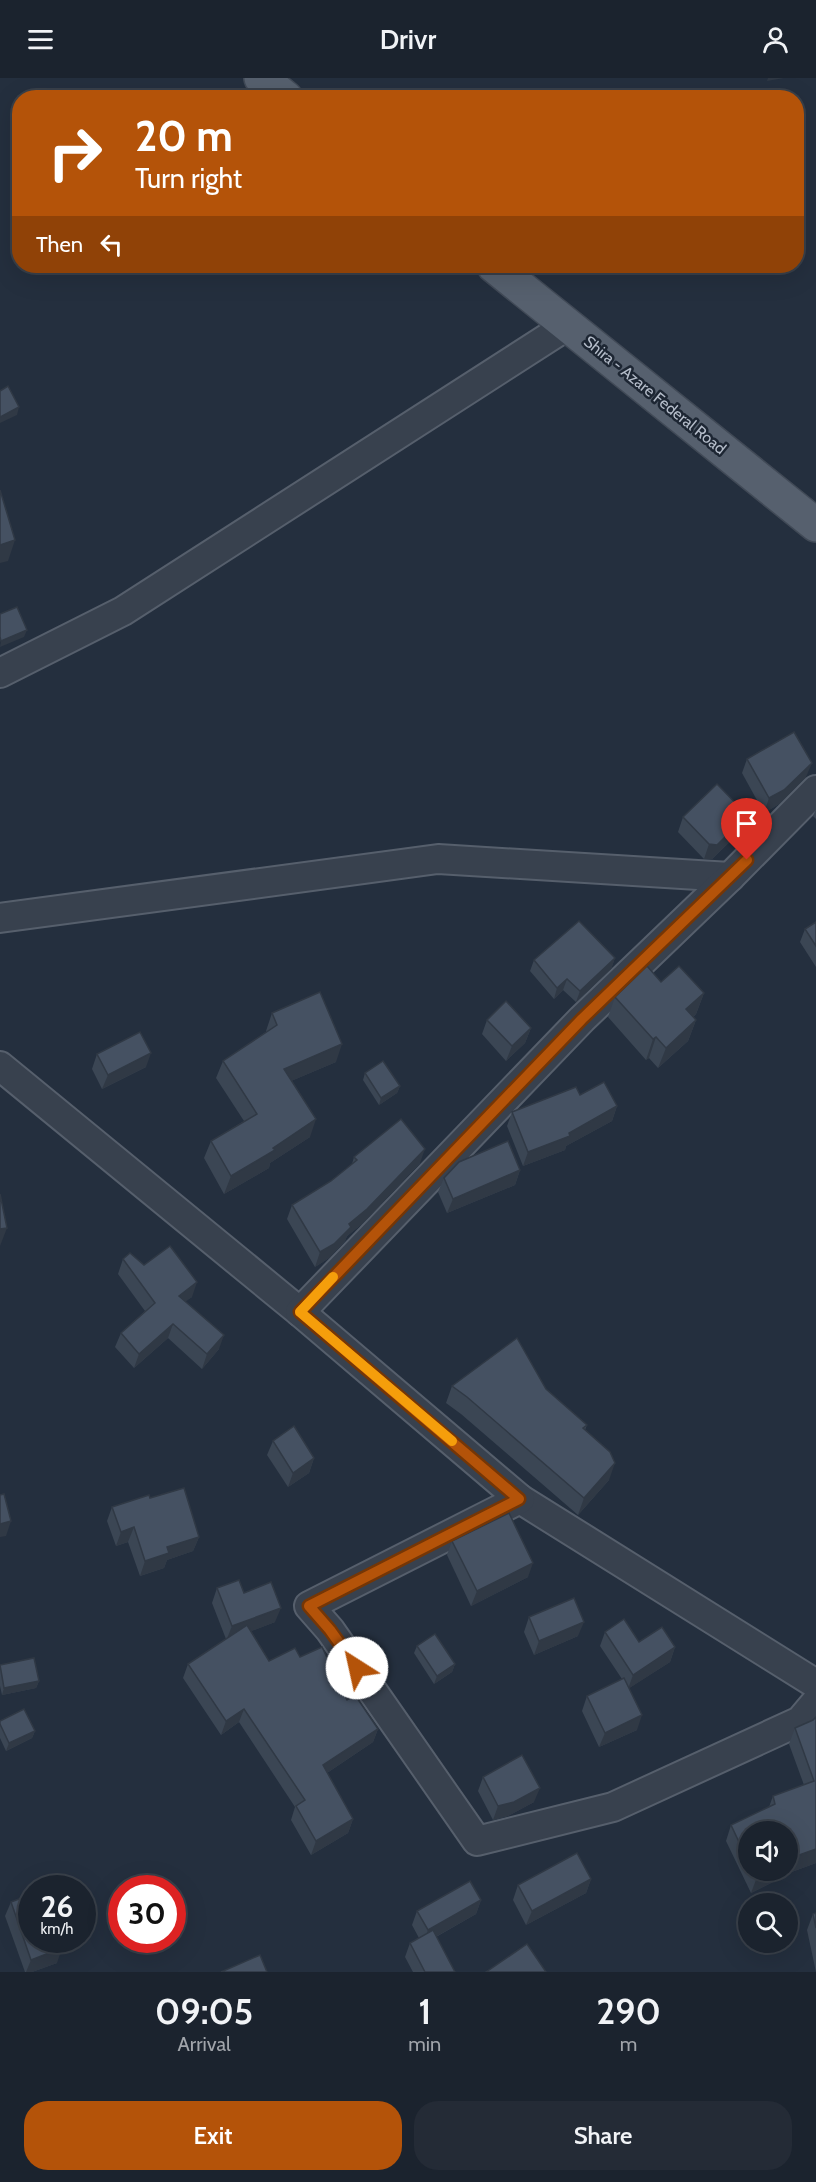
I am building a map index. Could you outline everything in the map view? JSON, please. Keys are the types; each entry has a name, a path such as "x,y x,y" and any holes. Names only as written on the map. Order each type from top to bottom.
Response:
{"main road":[{"path":"261,78 276,90"},
{"name":"Shira - Azare Federal Road","path":"503,273 816,525"}],"street":[{"path":"0,674 123,611 568,325"},
{"path":"300,1312 582,1019 730,877 816,790"},
{"path":"0,918 438,859 730,877"},
{"path":"0,1066 300,1312 519,1499 816,1684"},
{"path":"519,1499 309,1606 330,1630 477,1841 613,1807 800,1721 816,1702"}],"building":[{"path":"8,386 19,407 0,417 0,391"},
{"path":"0,490 15,540 0,545"},
{"path":"17,607 27,630 1,641 0,614"},
{"path":"794,732 812,763 784,790 769,798 747,759"},
{"path":"717,784 747,815 717,845 709,844 683,817"},
{"path":"579,921 615,958 580,991 567,979 557,988 534,960"},
{"path":"816,922 816,946 805,929"},
{"path":"647,966 661,982 679,966 704,993 686,1009 696,1020 666,1048 656,1037 653,1039 615,997"},
{"path":"320,992 342,1044 284,1069 316,1119 273,1148 275,1150 231,1176 211,1141 257,1114 223,1061 277,1025 272,1013"},
{"path":"506,1001 531,1028 512,1046 487,1020"},
{"path":"140,1032 151,1053 108,1075 97,1054"},
{"path":"383,1061 400,1086 381,1098 365,1073"},
{"path":"604,1082 617,1106 569,1133 570,1136 528,1152 512,1112 576,1087 580,1095"},
{"path":"401,1119 425,1149 367,1209 349,1224 351,1227 334,1244 320,1252 292,1205 331,1181 357,1160 354,1157"},
{"path":"508,1141 520,1170 453,1199 444,1178 459,1162"},
{"path":"0,1194 7,1228 0,1229"},
{"path":"170,1246 197,1282 179,1296 224,1335 207,1354 173,1324 139,1354 121,1333 155,1303 123,1259 130,1253 144,1265"},
{"path":"517,1338 546,1389 587,1425 583,1428 610,1452 615,1463 584,1498 452,1386"},
{"path":"294,1426 314,1458 293,1473 273,1441"},
{"path":"184,1488 199,1537 167,1547 169,1553 145,1561 134,1527 121,1532 112,1507 149,1495 150,1498"},
{"path":"4,1494 11,1521 0,1524 0,1495"},
{"path":"509,1513 533,1563 477,1591 452,1541"},
{"path":"239,1580 244,1593 271,1582 281,1608 232,1626 217,1588"},
{"path":"574,1598 584,1622 539,1641 529,1617"},
{"path":"624,1619 639,1642 662,1627 675,1647 633,1675 605,1632"},
{"path":"247,1625 269,1661 295,1648 300,1657 322,1647 347,1700 355,1695 378,1729 323,1765 353,1819 316,1841 296,1806 305,1800 244,1709 226,1721 188,1664"},
{"path":"435,1634 455,1664 437,1676 417,1646"},
{"path":"34,1658 39,1681 4,1688 0,1665"},
{"path":"624,1678 642,1715 605,1733 587,1696"},
{"path":"24,1709 35,1731 9,1743 0,1721"},
{"path":"816,1717 816,1849 798,1855 798,1821 739,1821 775,1804 773,1796 814,1781 795,1728"},
{"path":"522,1755 540,1788 514,1802 498,1806 483,1777"},
{"path":"738,1822 738,1840 731,1825"},
{"path":"577,1853 591,1879 532,1911 518,1885"},
{"path":"470,1881 481,1900 428,1930 417,1911"},
{"path":"18,1899 18,1922 11,1902"},
{"path":"433,1930 455,1972 425,1972 410,1943"},
{"path":"527,1944 546,1972 486,1972"},
{"path":"29,1953 49,1953 31,1960"},
{"path":"260,1955 267,1972 221,1972"}],"slow traffic":[{"path":"333,1277 300,1312 452,1441"}],"route":[{"path":"357,1668 330,1630 309,1606 519,1499 300,1312 582,1019 747,860"}]}
